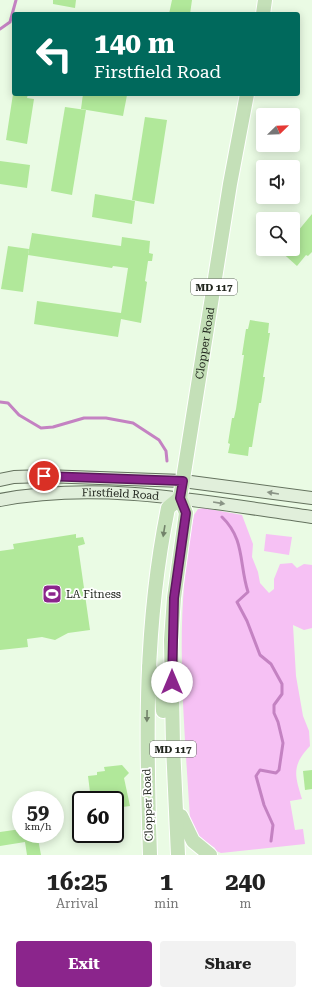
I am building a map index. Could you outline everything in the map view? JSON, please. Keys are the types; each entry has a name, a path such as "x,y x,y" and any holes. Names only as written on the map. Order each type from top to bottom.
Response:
{"main road":[{"path":"263,12 265,0"},
{"name":"Clopper Road","path":"178,855 172,746 171,640 174,598 186,513 180,498 247,96"},
{"name":"Clopper Road","path":"150,855 146,750 148,666 156,577 165,521 168,508 180,498"},
{"path":"148,666 162,694 164,717 172,746"},
{"path":"176,802 188,834 196,844 210,855"}],"street":[{"path":"0,475 14,477"},
{"name":"Firstfield Road","path":"0,480 14,477 44,476 183,481 312,498"},
{"name":"Firstfield Road","path":"0,500 67,493 111,494 180,498 312,517"}],"shaded area":[{"path":"204,508 242,515 253,544 252,557 258,572 260,583 269,593 274,589 274,579 280,564 292,563 297,568 304,564 312,565 312,628 304,630 293,625 296,676 303,716 309,731 310,746 300,759 296,771 296,777 302,799 290,801 295,830 303,829 305,844 221,853 214,850 215,848 200,836 194,829 190,819 183,705 182,628 188,552 194,515 198,509"},
{"path":"266,534 292,537 289,555 264,551"}],"building":[{"path":"53,0 76,0 75,8 53,4"},
{"path":"172,0 192,0 190,12 169,12"},
{"path":"13,96 28,96 27,98 34,99 27,144 6,140"},
{"path":"83,96 127,96 123,116 81,109"},
{"path":"65,107 86,110 72,195 51,191"},
{"path":"145,117 167,120 154,204 132,200"},
{"path":"0,161 30,165 27,188 0,184"},
{"path":"95,194 135,201 132,224 92,217"},
{"path":"312,214 312,252 308,256 306,255 297,266 286,256 300,256 300,229"},
{"path":"32,233 121,246 122,237 150,241 149,253 153,254 152,261 148,261 145,281 147,282 141,323 121,319 118,337 34,324 37,301 121,313 128,268 113,266 112,268 28,255"},
{"path":"8,246 29,249 23,292 1,289"},
{"path":"250,320 269,323 268,333 270,333 263,377 265,377 261,403 259,403 252,447 249,447 248,456 228,453 230,444 228,443 232,418 234,418 236,409 244,355 242,355 246,329 248,329"},
{"name":"LA Fitness","path":"76,534 76,538 83,537 85,544 78,546 90,630 68,633 55,640 42,637 27,639 28,647 0,650 0,551 14,549 13,544"},
{"path":"122,765 129,773 124,778 130,806 124,807 124,791 90,791 88,776 97,775 97,772 105,771 104,767"},
{"path":"312,770 312,789 305,790 303,771"},
{"path":"12,830 12,843 19,843 0,846 0,832"},
{"path":"25,843 39,843 41,855 27,855"}],"waterway":[{"path":"13,12 16,0"},
{"path":"0,29 10,22 12,15"},
{"path":"0,402 8,403 19,415 41,428 53,427 84,418 106,418 133,423 159,440 166,451 167,461"},
{"path":"222,517 229,525 238,543 248,592 237,602 247,621 260,655 271,664 282,684 282,694 274,705 274,713 278,722 283,743 279,770 276,773 260,770 256,776 264,805 273,825 271,841"}],"place":[{"name":"LA Fitness","path":"52,594"}],"route":[{"path":"44,476 183,481 180,498 186,513 174,598 171,640 172,682"}]}
